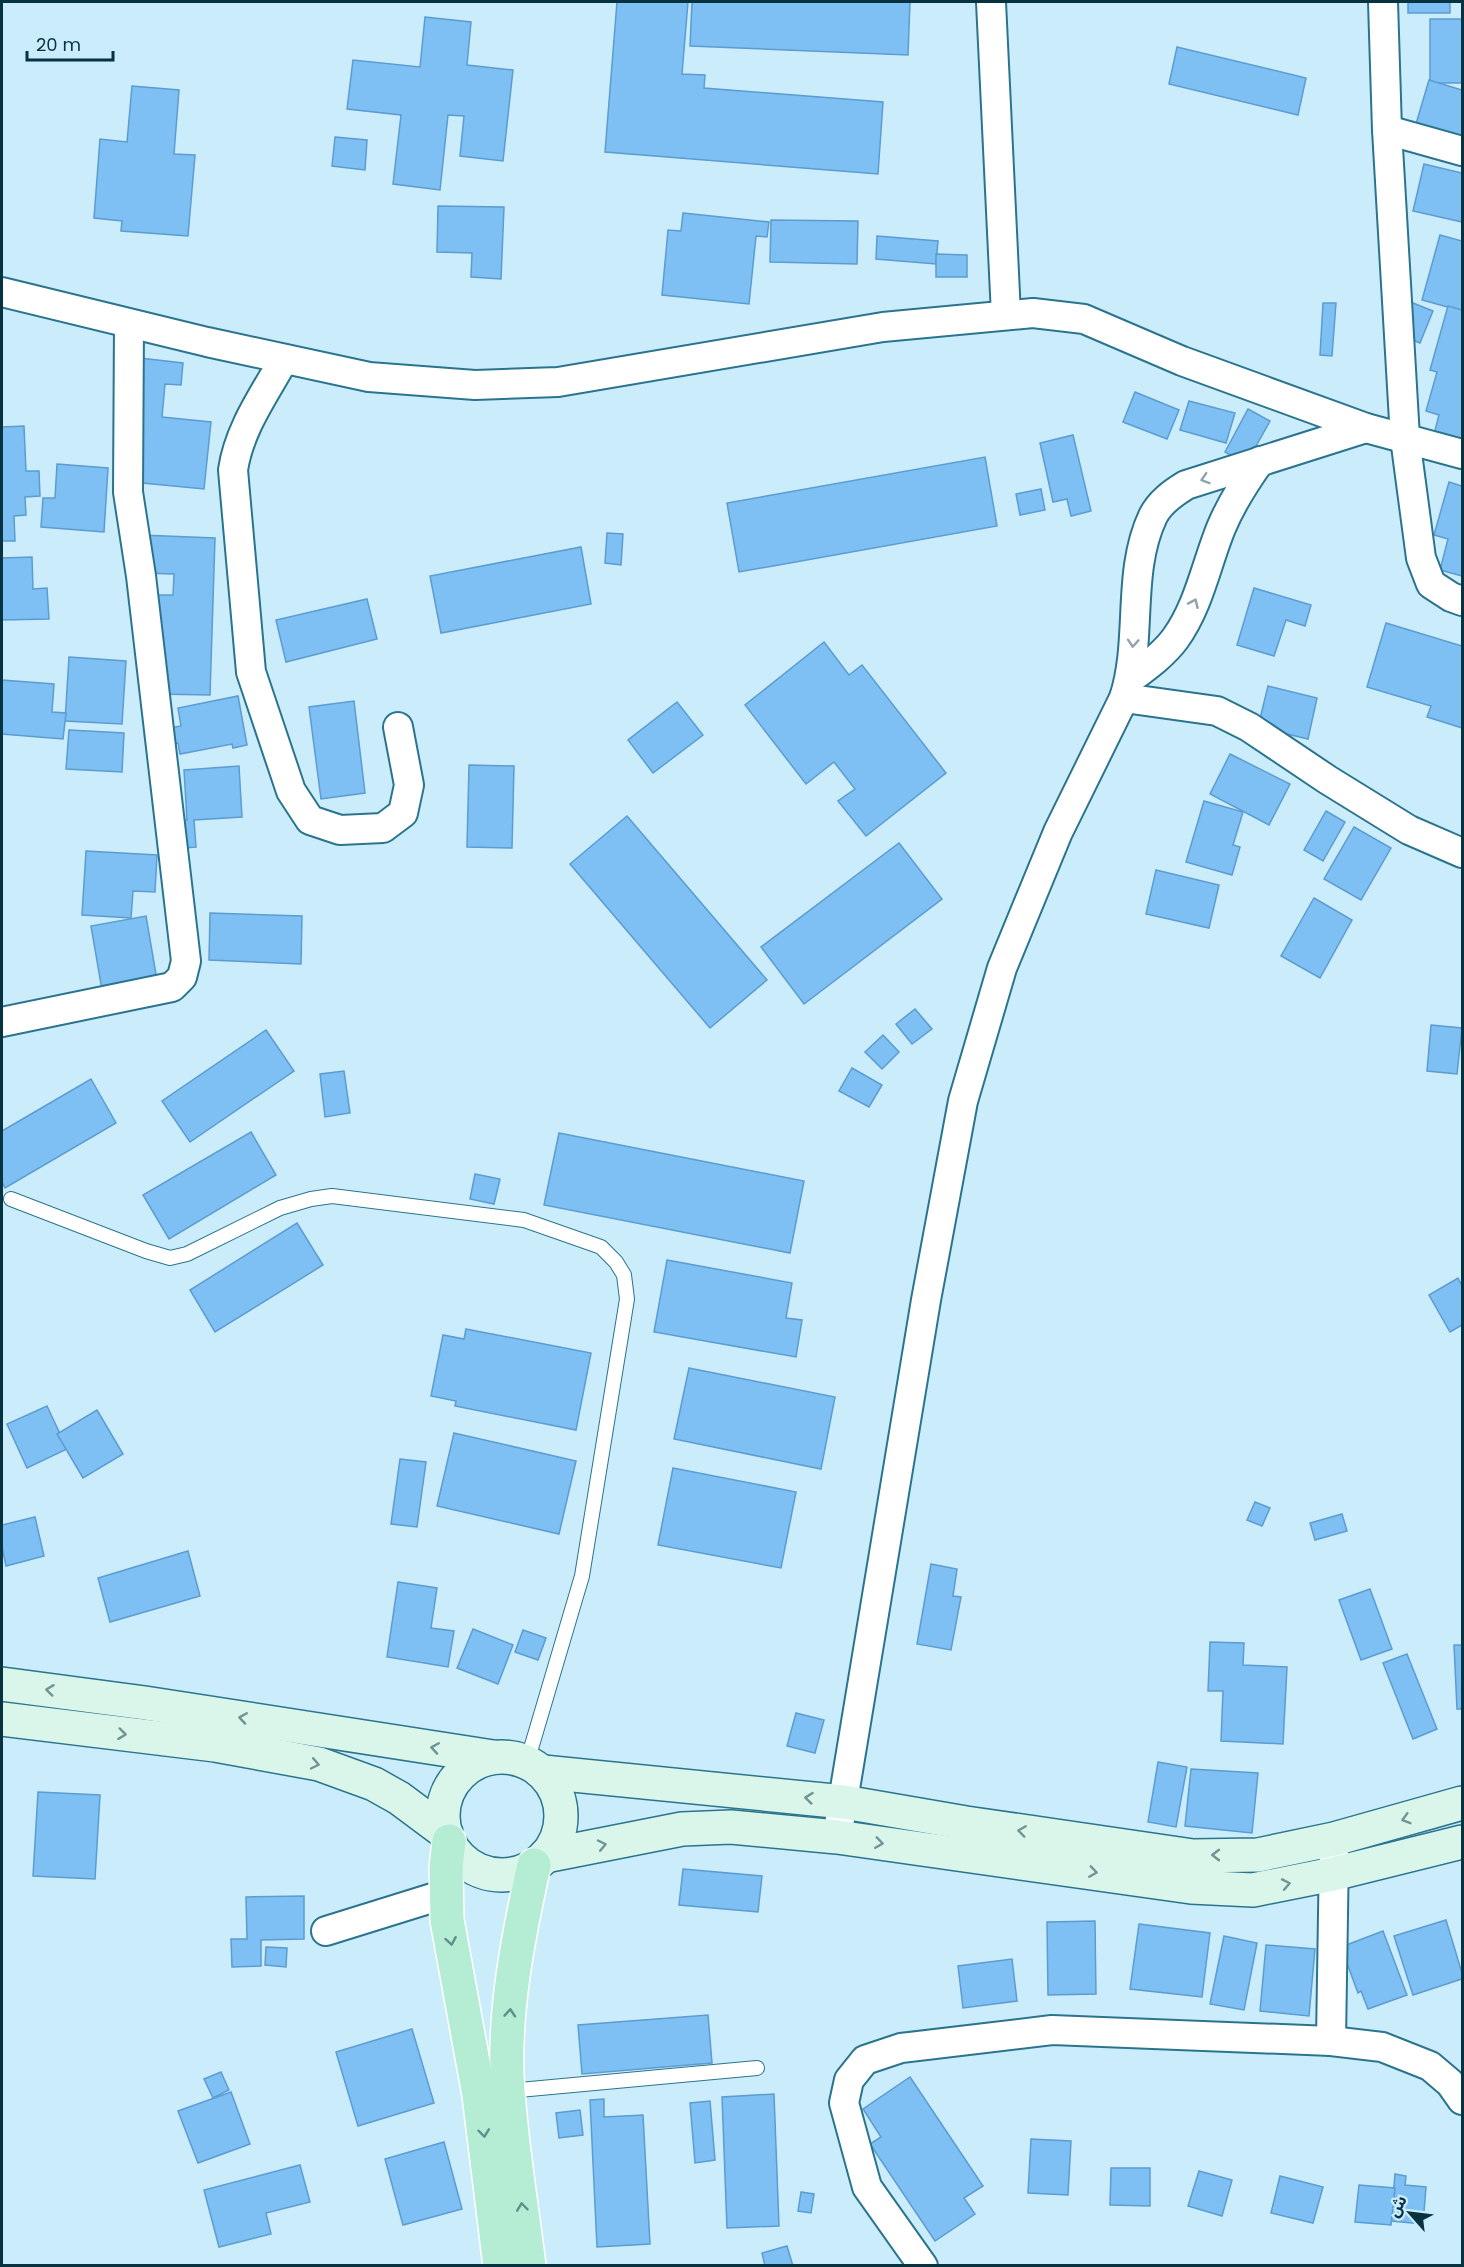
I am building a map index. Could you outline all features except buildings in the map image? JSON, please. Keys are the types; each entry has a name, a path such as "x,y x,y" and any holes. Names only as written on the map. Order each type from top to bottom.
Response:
{"main road":[{"path":"2,1684 146,1702 493,1757 505,1756 535,1767 844,1802 966,1823 1193,1856 1258,1855 1334,1839 1462,1803"},
{"path":"2,1719 215,1745 319,1764 374,1784 399,1798 448,1837 457,1853 467,1863 494,1874 508,1875 522,1872 540,1861 658,1833 706,1827 731,1827 837,1837 1191,1887 1253,1890 1334,1874 1462,1842"},
{"path":"493,1757 467,1769 449,1791 444,1819 448,1837 446,1894 450,1937 494,2093 529,2265"},
{"path":"500,2265 494,2093 508,2050 516,1957 540,1861 557,1836 561,1814 559,1798 553,1785 535,1767"}],"street":[{"path":"991,2 1006,315"},
{"path":"1383,2 1387,130 1404,438 1421,558 1431,584 1462,601"},
{"path":"1387,130 1462,151"},
{"path":"2,292 284,359 381,378 475,385 558,382 883,327 1033,313 1084,320 1182,361 1366,428 1462,454"},
{"path":"2,1022 171,987 182,977 186,961 141,576 128,492 129,324"},
{"path":"284,359 243,432 236,450 233,470 251,672 291,791 310,820 340,830 383,828 403,813 409,784 398,727"},
{"path":"1127,688 1136,590 1143,548 1153,515 1168,496 1186,485 1366,428"},
{"path":"837,1837 926,1300 963,1101 1002,968 1058,832 1127,688 1176,638 1208,572 1220,530 1242,486 1260,460"},
{"path":"1127,688 1217,711 1249,727 1328,780 1409,830 1462,853"},
{"path":"1330,2041 1334,1839"},
{"path":"326,1931 446,1894"},
{"path":"923,2265 867,2187 844,2103 849,2080 865,2060 901,2048 1052,2030 1330,2041 1382,2047 1430,2066 1450,2083 1462,2100"}],"lane":[{"path":"11,1199 170,1258 187,1254 280,1208 311,1198 332,1196 524,1220 601,1247 616,1262 624,1275 627,1299 582,1576 535,1767"},
{"path":"494,2093 757,2068"}]}
